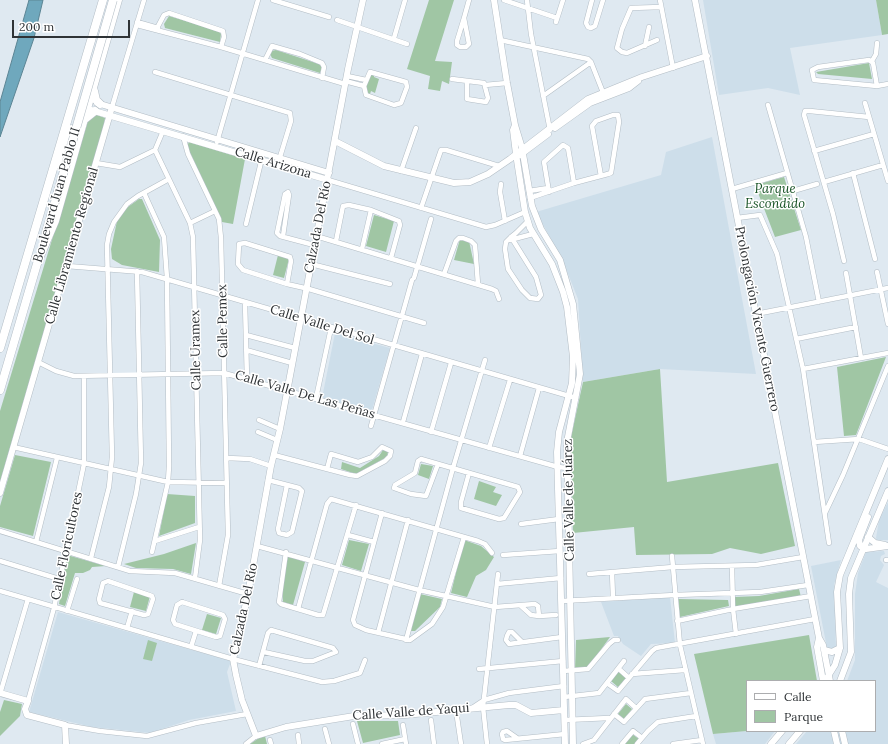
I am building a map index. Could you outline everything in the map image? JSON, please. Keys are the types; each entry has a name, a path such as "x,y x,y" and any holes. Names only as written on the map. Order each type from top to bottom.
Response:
{"highway":[{"name":"Boulevard Juan Pablo II","path":"0,348 103,0"},
{"name":"Boulevard Juan Pablo II","path":"0,390 113,0"},
{"path":"38,261 55,221 84,122 89,115 95,97 95,83 118,0"},
{"path":"89,47 90,62 83,97 92,106"},
{"path":"52,173 63,155 77,114 92,106"}],"street":[{"name":"Calle Libramiento Regional","path":"0,493 144,0"},
{"path":"216,146 258,0"},
{"path":"273,0 329,17"},
{"name":"Calzada Del Río","path":"256,736 238,687 234,659 248,594 268,480 280,429 346,80 363,0"},
{"path":"394,38 405,0"},
{"path":"464,18 468,44 466,47 460,47 457,45 457,41 469,0"},
{"path":"494,0 515,125"},
{"path":"504,0 557,20 563,0"},
{"path":"527,0 534,47 550,129"},
{"path":"592,0 586,24 591,28 594,26 603,0"},
{"path":"660,0 673,68"},
{"name":"Prolongación Vicente Guerrero","path":"695,0 818,638"},
{"path":"657,40 627,53 618,50 617,43 628,12 633,8 661,7"},
{"path":"158,30 164,15 169,13 223,31 224,37 221,47"},
{"path":"337,20 394,38 407,44"},
{"path":"137,24 221,47 322,78 366,80"},
{"path":"645,46 650,26"},
{"path":"500,40 579,56 591,62 604,94"},
{"path":"876,43 876,54 872,61 877,86"},
{"path":"264,60 269,48 272,46 294,52 322,63 324,68 322,78"},
{"path":"335,141 377,164 430,178 454,183 465,183 479,179 514,157 584,102 642,77 707,56"},
{"path":"872,61 818,67 812,70 812,76 814,80 877,86 888,84"},
{"path":"543,96 591,62"},
{"path":"155,72 290,113 291,121 280,157"},
{"path":"373,72 404,81 407,84 407,87 402,101 397,105 366,95 364,86 366,80 369,73 373,72"},
{"path":"452,79 482,82 485,85 507,83"},
{"path":"346,80 364,86"},
{"path":"467,81 466,97 469,101 486,102 488,98 485,85"},
{"path":"865,103 888,181"},
{"path":"768,105 806,237 819,302"},
{"name":"Calle Arizona","path":"92,106 112,107 329,173"},
{"name":"Calle Arizona","path":"92,106 110,115 486,226 505,221 525,212"},
{"path":"844,261 824,182 804,113 810,111 869,117"},
{"path":"530,198 548,190 601,176 610,173 619,122 618,115 611,115 592,124 601,176"},
{"name":"Calle Valle de Juárez","path":"515,125 522,151 530,198 541,229 560,260 573,298 580,374 567,437 568,536 574,744"},
{"name":"Calle Valle de Juárez","path":"515,125 513,130 514,157 525,212 533,234 552,264 563,292 567,307 573,374 558,438 565,744"},
{"path":"401,171 416,128"},
{"path":"96,163 120,167 155,150 163,131"},
{"path":"814,151 874,134"},
{"name":"Calle Pemex","path":"183,136 188,154 220,224 222,238 228,535 219,586"},
{"path":"548,190 544,162 565,145 568,148 574,183"},
{"name":"Calle Uramex","path":"155,150 190,223 193,237 199,528 199,556 195,578"},
{"path":"421,208 430,178 441,150 446,150 499,166"},
{"path":"246,224 264,152"},
{"path":"824,182 883,164"},
{"path":"517,167 525,166"},
{"path":"732,189 787,173"},
{"path":"853,173 875,259"},
{"path":"91,558 111,470 113,442 110,375 108,245 114,222 127,204 144,192 169,179"},
{"path":"501,184 500,192 505,221"},
{"path":"793,191 817,184"},
{"path":"529,191 548,190"},
{"path":"144,192 164,237 167,278 169,466 168,482 152,552"},
{"path":"283,236 289,195 288,192 285,194 277,231 278,234 283,236 314,246"},
{"path":"336,242 344,206 349,205 371,210 397,219 400,225 391,258"},
{"path":"362,249 371,210"},
{"path":"190,223 215,211"},
{"path":"737,218 756,214 761,216 773,243 803,369 829,543"},
{"path":"371,426 431,219"},
{"path":"511,239 536,277 541,295 538,299 530,298 524,293 508,269 505,249 505,244 528,221"},
{"path":"511,239 533,234"},
{"path":"316,236 478,284 495,290 499,299"},
{"path":"444,274 456,241 463,238 471,241 475,245 478,284"},
{"name":"Calzada Del Río","path":"245,243 288,256 291,261 285,282 243,270 238,264 238,246 245,243"},
{"path":"552,264 560,260"},
{"path":"311,264 390,284"},
{"name":"Calle Valle Del Sol","path":"67,266 137,271 167,278 331,328 576,398"},
{"path":"118,567 140,477 140,374 137,271"},
{"path":"877,272 888,323"},
{"path":"846,273 861,358"},
{"path":"285,282 424,323"},
{"path":"756,314 888,288"},
{"path":"246,302 247,379"},
{"path":"796,339 856,327"},
{"path":"316,398 331,328"},
{"path":"246,335 295,348"},
{"path":"246,350 292,364"},
{"path":"803,369 888,353"},
{"path":"403,422 422,354"},
{"path":"406,640 453,468 485,360"},
{"name":"Calle Valle De Las Peñas","path":"38,362 62,373 84,376 224,373 403,422 431,432 558,468 567,468"},
{"path":"431,432 451,363"},
{"path":"825,513 859,438 888,366"},
{"path":"573,374 580,374"},
{"name":"Calle Floricultores","path":"65,725 26,714 28,701 54,608 84,464 84,376"},
{"path":"490,448 510,380"},
{"path":"520,456 539,388"},
{"path":"259,420 280,429"},
{"path":"258,432 277,440"},
{"path":"814,442 859,438 888,448"},
{"path":"13,447 140,477 168,482 226,482"},
{"path":"274,455 326,469 350,475 361,475 385,461 390,456 391,451 382,447 372,457 358,462 332,454 326,469"},
{"path":"36,542 57,458"},
{"path":"226,458 250,459 271,466"},
{"path":"438,464 426,496 395,490 395,485 415,473 418,461 421,459 520,488 520,492 504,518 499,519 461,508 461,502 469,474"},
{"path":"827,680 837,659 840,648 837,592 840,575 888,459"},
{"path":"268,480 299,488 302,493 292,532 287,535 279,533 278,529 287,485"},
{"path":"840,680 851,652 850,582 888,491"},
{"path":"298,609 329,500 333,499 464,537 482,543 492,552"},
{"path":"863,548 859,544 859,540 868,516 869,504"},
{"path":"286,552 278,600 281,604 318,615 323,615 356,506"},
{"path":"382,513 353,620 357,626 378,633 406,640 412,639 437,617 446,596 464,537"},
{"path":"378,633 408,520"},
{"path":"521,524 559,520"},
{"path":"155,541 199,528"},
{"path":"0,532 136,572 175,573 248,594"},
{"path":"348,535 374,542"},
{"path":"560,536 568,536"},
{"path":"868,537 875,543 887,546"},
{"path":"257,546 286,552 420,590 495,608 537,605 539,616"},
{"path":"863,548 887,546"},
{"path":"503,555 560,551"},
{"path":"672,556 680,645 703,742 673,744"},
{"path":"589,574 673,567 765,564 803,557"},
{"path":"0,561 59,579"},
{"path":"732,566 732,593 736,634"},
{"path":"612,572 614,598"},
{"path":"487,744 483,707 498,574"},
{"path":"497,584 561,578"},
{"path":"67,611 77,579"},
{"path":"104,582 150,594 153,597 148,614 144,615 132,611 100,603 99,599 104,582"},
{"path":"561,601 760,592 808,585"},
{"path":"0,591 191,647 322,682 330,682 360,673 365,660"},
{"path":"677,621 733,609 811,596"},
{"path":"28,599 0,693 28,701"},
{"path":"182,602 225,617 221,635 218,637 196,631 173,623 178,603 182,602"},
{"path":"521,606 531,615 556,615"},
{"path":"127,628 132,611"},
{"path":"608,684 618,691 654,649 815,619"},
{"path":"562,622 570,622"},
{"path":"260,666 268,633 272,630 333,648 336,652 313,660 305,661 264,652"},
{"path":"191,647 196,631"},
{"path":"818,638 817,647 827,680"},
{"path":"818,638 824,650 827,680"},
{"path":"563,671 588,669 611,642 618,640"},
{"path":"522,642 562,641 571,644"},
{"path":"824,650 832,652 840,648"},
{"path":"478,669 563,661"},
{"path":"564,697 599,693 608,684 624,661"},
{"path":"619,669 631,676 685,670"},
{"path":"472,708 484,700 517,691 564,686"},
{"path":"614,714 624,722 647,698 691,693"},
{"path":"583,744 594,740 609,718 626,699 636,708"},
{"name":"Calle Valle de Yaqui","path":"256,736 286,727 343,717 405,715 513,705 531,713 564,710"},
{"path":"66,744 65,725 100,731 147,736 201,722 247,714"},
{"path":"457,716 461,744"},
{"path":"637,744 658,722 696,716"},
{"path":"565,720 609,718"},
{"path":"431,720 434,744"},
{"path":"353,724 358,744"},
{"path":"382,744 405,741 403,725"},
{"path":"325,729 328,744"},
{"path":"622,744 633,731 642,738"},
{"path":"771,744 781,732"},
{"path":"789,744 799,732"},
{"path":"834,732 837,744"},
{"path":"842,732 845,744"},
{"path":"517,738 565,734"},
{"path":"298,735 299,744"},
{"path":"246,744 256,736"}],"shaded area":[{"path":"703,0 876,0 882,35 790,48 800,95 768,88 719,95"},
{"path":"712,137 756,374 660,369 583,382 578,299 562,259 536,212 661,175 666,152"},
{"path":"335,333 390,348 372,410 322,398"},
{"path":"888,502 888,540 877,540 879,520"},
{"path":"884,551 885,554 881,556 880,560 884,565 876,582 888,588 888,744 796,744 806,732 876,732 876,680 847,680 855,660 855,594 858,573 866,552"},
{"path":"841,560 834,585 836,647 830,649 827,648 811,566"},
{"path":"670,597 675,643 651,644 641,656 623,644 618,636 614,636 601,602"},
{"path":"58,612 231,661 227,672 236,711 189,720 150,733 92,727 29,712"},
{"path":"746,731 774,732 765,744 716,744 713,734"}],"green space":[{"path":"429,0 454,0 435,61 452,62 449,84 442,81 440,91 428,89 430,76 407,69"},
{"path":"876,0 888,0 888,34 882,35"},
{"path":"169,16 219,31 221,34 220,42 165,28 164,24"},
{"path":"276,50 319,64 322,67 320,73 272,58 270,54 271,51"},
{"path":"869,63 872,79 818,74 816,72"},
{"path":"370,73 379,79 375,93 371,91 370,94 365,92"},
{"path":"97,115 105,118 104,125 0,482 0,411 88,121 93,116"},
{"path":"189,142 245,159 233,224 222,222 187,146"},
{"name":"Parque Escondido","path":"784,177 801,230 775,237 755,185"},
{"path":"139,199 142,199 160,240 159,272 122,265 112,259 111,249 117,221 125,209"},
{"path":"374,215 394,221 386,252 366,246"},
{"path":"460,239 469,241 474,264 454,260"},
{"path":"278,255 289,259 284,278 273,275"},
{"path":"886,357 856,435 844,436 837,367"},
{"path":"660,369 667,482 778,463 795,546 761,554 730,548 712,554 636,555 634,527 573,533 571,437 583,382"},
{"path":"383,450 388,452 387,457 356,474 341,469 342,462 360,468 379,456"},
{"path":"15,455 51,462 33,536 0,527 0,506"},
{"path":"421,464 433,466 429,479 418,475"},
{"path":"479,481 496,487 493,492 502,495 496,506 474,499"},
{"path":"167,494 195,496 195,523 159,536"},
{"path":"349,540 369,544 361,571 342,565"},
{"path":"464,540 481,546 494,557 486,570 476,576 467,597 451,593"},
{"path":"196,543 191,574 173,569 136,568 124,564 164,554"},
{"path":"67,555 106,566 92,567 90,570 83,573 75,573 65,606 59,604"},
{"path":"288,556 305,562 293,605 283,602 282,588"},
{"path":"799,589 801,597 735,607 734,597 759,596"},
{"path":"134,592 150,596 146,611 130,607"},
{"path":"420,594 442,599 440,607 415,631 411,631"},
{"path":"678,599 728,600 729,606 680,617"},
{"path":"207,614 221,618 216,634 202,630"},
{"path":"809,635 817,680 746,680 746,731 713,734 694,654"},
{"path":"610,637 587,669 575,670 576,640"},
{"path":"148,640 157,643 152,661 143,659"},
{"path":"619,671 627,677 618,687 611,681"},
{"path":"4,700 22,704 20,716 0,736 0,712"},
{"path":"626,704 632,709 624,719 618,714"},
{"path":"357,721 398,721 400,735 363,743"},
{"path":"632,734 639,739 635,744 626,744 625,743"},
{"path":"265,736 267,744 250,744 259,738"}],"water":[{"path":"29,0 43,0 34,38 0,137 0,102"}]}
